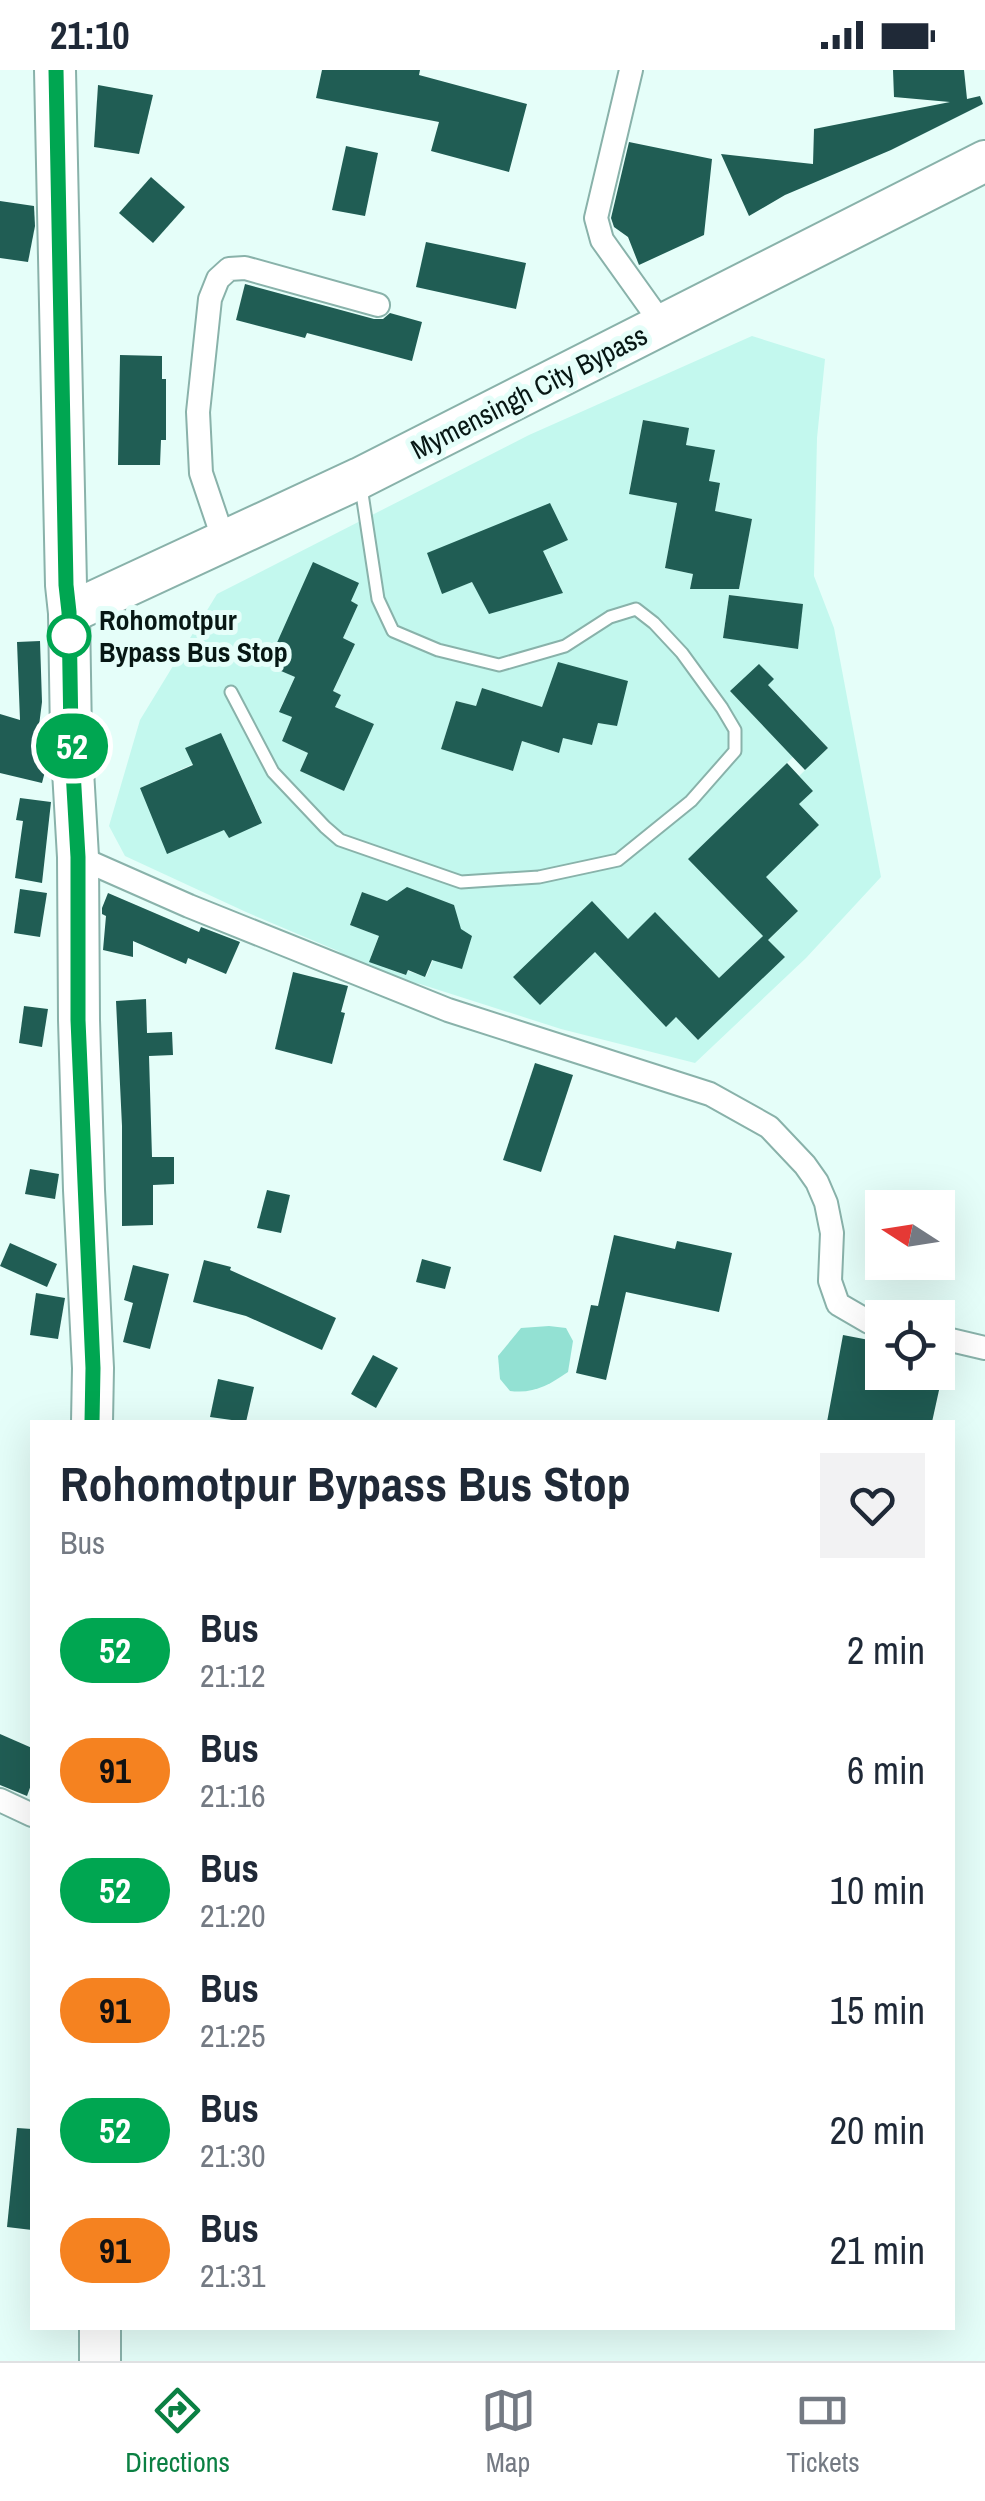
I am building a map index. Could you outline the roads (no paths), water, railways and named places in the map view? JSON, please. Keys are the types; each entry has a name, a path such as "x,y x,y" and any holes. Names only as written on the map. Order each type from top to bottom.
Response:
{"highway":[{"path":"56,70 66,585 78,857 78,1020 92,1420"},
{"name":"Mymensingh City Bypass","path":"69,612 360,478 985,161"},
{"path":"100,2330 100,2361"}],"street":[{"path":"631,70 596,218 602,240 662,324"},
{"path":"224,541 201,473 198,412 210,298 218,280 229,269 245,268 378,305"},
{"path":"78,857 448,1010 710,1094 768,1128 818,1182 832,1234 830,1281 838,1304 865,1320"},
{"path":"955,1341 985,1348"},
{"path":"0,1800 30,1814"}],"lane":[{"path":"232,692 273,772 325,828 340,840 462,882 539,876 618,860 691,802 735,751 736,730 722,708 682,654 636,608 610,617 566,646 499,666 438,650 393,631 378,599 360,478"}],"place":[{"name":"Rohomotpur Bypass Bus Stop","path":"69,636"}]}
